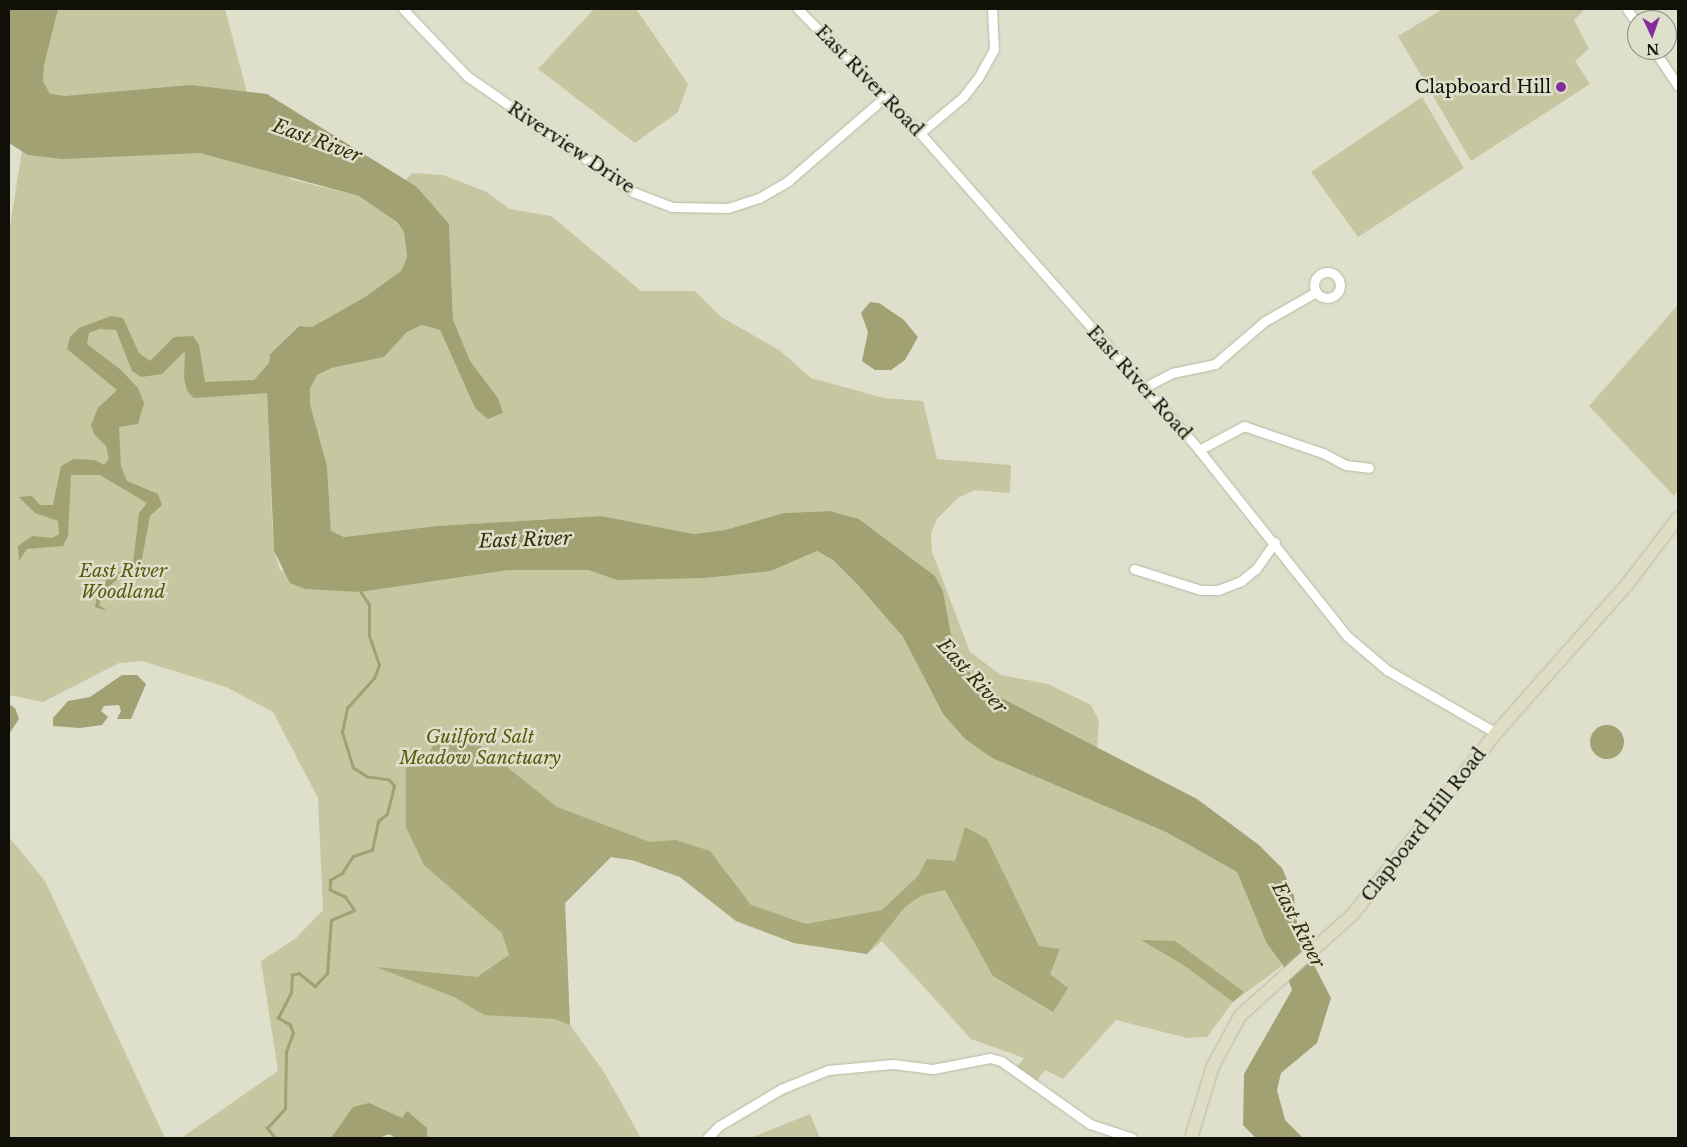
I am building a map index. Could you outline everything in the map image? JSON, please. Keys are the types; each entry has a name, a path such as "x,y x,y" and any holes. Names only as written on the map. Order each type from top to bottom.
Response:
{"street":[{"name":"Riverview Drive","path":"403,9 467,76 633,192 672,207 728,208 759,198 788,181 886,96"},
{"name":"East River Road","path":"798,9 920,132 1199,450 1347,636 1366,654 1496,733"},
{"path":"920,132 963,97 978,78 994,48 992,9"},
{"path":"1661,60 1678,86"},
{"path":"1143,388 1172,373 1216,364 1265,321 1316,292"},
{"path":"1199,450 1231,430 1250,427 1346,465 1369,468"},
{"name":"Clapboard Hill Road","path":"1191,1138 1213,1066 1240,1016 1282,977 1316,950 1370,894 1496,733 1640,568 1678,518"},
{"path":"1134,569 1201,590 1218,590 1241,581 1256,569 1274,542"},
{"path":"707,1138 719,1126 772,1094 828,1070 893,1064 934,1069 990,1058 1001,1061 1090,1124 1132,1138"}],"green space":[{"name":"Guilford Salt Meadow Sanctuary","path":"9,9 225,9 249,100 290,179 359,196 390,214 404,232 407,257 401,271 365,297 312,327 298,326 270,354 267,393 272,520 274,551 280,570 360,592 509,570 588,570 617,580 771,571 817,551 833,560 858,585 903,637 943,714 965,739 992,758 1166,832 1237,872 1267,944 1283,965 1233,1002 1207,1037 1187,1038 1116,1020 1063,1079 1045,1070 1034,1084 1015,1070 1024,1058 971,1039 882,941 867,954 794,943 736,921 680,877 632,860 611,857 565,903 570,1025 604,1072 641,1138 396,1138 389,1134 379,1138 181,1138 278,1071 261,961 296,938 323,910 318,798 273,712 226,687 142,661 119,663 43,702 9,695 9,232 22,151 9,143"},
{"path":"594,9 636,9 688,84 678,112 635,143 538,69"},
{"path":"1443,9 1585,9 1574,20 1589,49 1575,61 1590,84 1471,161 1398,36"},
{"path":"1422,97 1464,168 1358,237 1311,172"},
{"path":"412,173 443,175 487,192 509,209 551,216 641,291 695,291 721,317 779,350 811,378 884,398 923,401 937,459 1011,465 1010,493 975,490 958,498 937,519 931,533 932,552 970,652 1001,675 1048,684 1091,705 1099,721 1097,748 986,690 955,656 943,591 935,576 859,519 830,511 784,513 725,530 694,534 601,516 437,526 344,537 331,531 327,466 310,405 310,389 317,375 332,368 384,357 407,332 422,325 440,330 475,408 498,398 470,361 453,318 449,224 417,187 405,180"},
{"path":"1678,305 1678,490 1674,496 1589,406"},
{"path":"450,730 481,746 557,807 650,842 676,840 710,851 751,905 806,924 882,910 918,876 927,859 955,861 965,827 987,839 1039,946 1060,949 1050,974 1068,988 1053,1012 993,976 945,890 922,895 905,907 867,954 794,943 736,921 680,877 632,860 611,857 565,903 570,1025 555,1019 484,1015 454,997 376,967 477,977 509,955 502,933 424,865 406,827 406,768 429,754 439,732"},
{"path":"9,837 45,881 165,1138 9,1138"},
{"path":"1141,940 1175,941 1244,992 1233,1002 1182,964"},
{"path":"810,1114 820,1138 750,1138"}],"water":[{"name":"East River","path":"9,9 58,9 44,65 43,81 50,94 65,96 191,85 267,94 417,187 449,224 453,319 470,361 498,398 503,413 488,419 475,408 440,330 422,325 407,332 384,357 332,368 317,375 310,389 310,404 327,466 331,531 344,537 437,526 601,516 694,534 725,530 784,513 830,511 859,519 935,576 943,591 955,656 986,690 1197,799 1259,845 1282,868 1294,896 1298,934 1331,998 1317,1043 1281,1073 1277,1090 1285,1120 1303,1138 1256,1138 1243,1125 1244,1074 1292,990 1283,965 1267,944 1237,872 1166,832 992,758 965,739 943,714 903,637 858,585 833,560 817,551 771,571 704,578 617,580 588,570 509,570 360,592 305,589 290,583 274,551 267,393 194,398 187,391 184,378 185,351 162,374 141,377 132,371 116,330 99,329 89,333 87,344 121,370 138,388 144,403 138,424 119,427 121,467 127,481 158,494 162,505 150,516 138,580 122,576 104,590 99,605 107,611 95,607 99,585 133,563 139,513 147,503 100,475 71,475 68,536 63,546 27,549 19,561 18,546 32,536 52,538 59,534 58,521 35,513 19,497 32,496 40,505 53,505 61,466 74,459 95,460 104,465 109,459 106,446 94,434 91,425 98,408 117,390 67,349 70,337 79,328 111,316 123,318 139,353 150,361 174,337 193,336 199,345 205,382 254,380 269,363 270,354 299,326 312,327 365,297 401,271 407,257 404,232 397,222 359,196 200,153 62,159 28,155 9,143"},
{"path":"870,302 879,303 904,320 918,337 905,360 891,370 875,370 862,361 868,332 861,313"},
{"path":"122,675 137,675 146,684 131,719 117,719 121,711 119,705 104,706 101,711 108,717 102,725 80,728 53,726 53,718 68,701 90,697"},
{"path":"9,704 15,708 19,719 9,734"},
{"path":"1607,725 1614,726 1619,730 1623,735 1623,749 1619,754 1614,758 1607,759 1600,758 1595,754 1591,749 1590,742 1591,735 1595,730 1600,726"},
{"path":"369,1103 402,1118 407,1111 427,1128 427,1138 396,1138 389,1134 379,1138 331,1138 353,1107"}],"waterway":[{"path":"275,1138 267,1128 285,1109 286,1052 293,1033 290,1025 278,1018 291,993 292,975 299,973 315,986 327,973 331,920 354,910 345,897 330,890 330,880 342,873 353,856 372,850 378,821 387,814 394,786 389,780 367,777 353,768 342,732 347,708 374,678 379,665 369,636 369,605 360,591"},
{"path":"254,1138 260,1138"}],"place":[{"name":"Clapboard Hill","path":"1561,87"}],"park label":[{"name":"East River Woodland","path":"123,582"}]}
